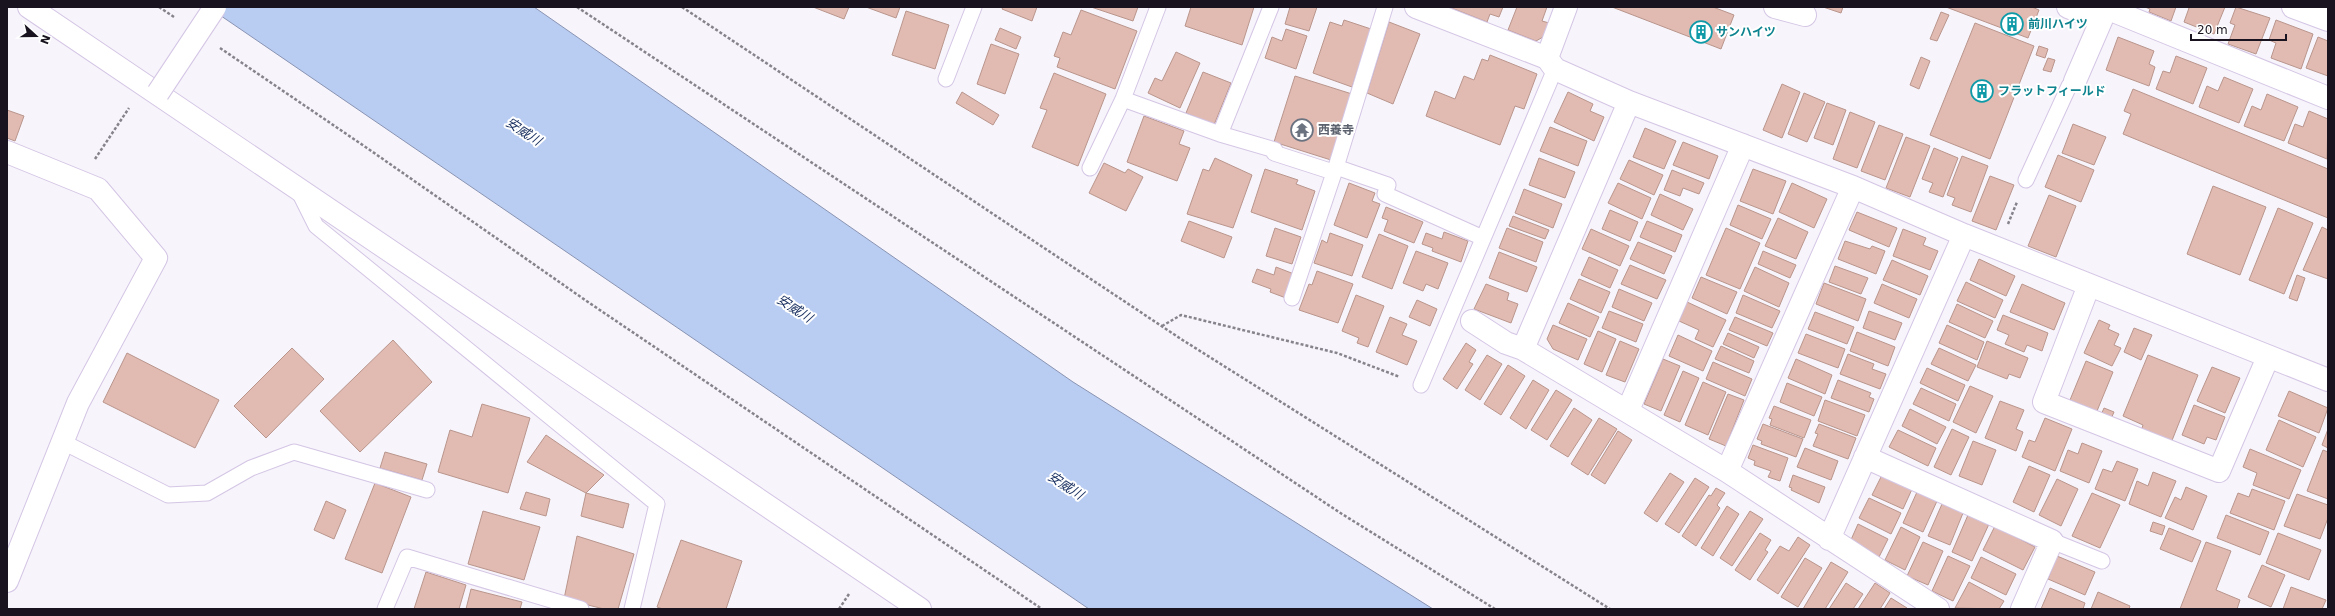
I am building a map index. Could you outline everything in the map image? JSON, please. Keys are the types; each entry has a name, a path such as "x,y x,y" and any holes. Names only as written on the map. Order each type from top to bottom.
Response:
{"street":[{"path":"29,7 920,609"},
{"path":"151,89 215,7"},
{"path":"1416,7 1551,64 1629,102 1853,187 1964,236 2328,380"},
{"path":"1551,64 1566,7"},
{"path":"1775,7 1805,15"},
{"path":"2068,7 2105,12 2328,98"},
{"path":"2293,7 2328,20"},
{"path":"2075,81 2105,12"},
{"path":"1523,349 1629,102"},
{"path":"1628,410 1743,145"},
{"path":"7,152 98,189 156,258 78,403 7,581"},
{"path":"1727,471 1853,187"},
{"path":"1829,539 1964,236"},
{"path":"2089,285 2044,402 2219,471 2268,356"},
{"path":"1472,321 1506,343 1523,349 1628,410 1727,471 1938,609"},
{"path":"1865,457 2052,541 2022,609"}],"lane":[{"path":"946,79 974,7"},
{"path":"1090,168 1123,99 1158,7"},
{"path":"1220,134 1271,7"},
{"path":"1292,298 1385,7"},
{"path":"1421,385 1482,238 1551,64"},
{"path":"2026,180 2069,86 2075,81"},
{"path":"1123,99 1220,134 1274,150 1274,153 1388,185 1385,194 1482,238"},
{"path":"296,186 316,226 657,504 632,609"},
{"path":"62,442 168,495 207,494 251,468 294,452 427,490"},
{"path":"2052,541 2102,561"},
{"path":"385,609 406,557 581,609"}],"path":[{"path":"159,7 180,21"},
{"path":"577,7 1342,514 1495,609"},
{"path":"682,7 1162,326 1610,609"},
{"path":"219,48 367,148 595,307 1042,609"},
{"path":"80,182 151,89"},
{"path":"1998,249 2026,180"},
{"path":"1162,326 1182,315 1337,353 1421,385"}],"water":[{"name":"安威川","path":"208,7 534,7 1073,382 1433,609 1089,609"}],"building":[{"path":"813,7 849,7 844,19"},
{"path":"866,7 900,7 896,18"},
{"path":"1003,7 1037,7 1032,21 1002,9"},
{"path":"1091,7 1138,7 1133,21"},
{"path":"1191,7 1254,7 1242,45 1185,26"},
{"path":"1290,7 1317,7 1309,31 1285,24"},
{"path":"1449,7 1503,7 1499,17 1490,14 1487,22"},
{"path":"1517,7 1547,7 1542,21 1549,23 1543,37 1536,41 1508,30"},
{"name":"サンハイツ","path":"1612,7 1713,7 1734,15 1721,49"},
{"path":"1823,7 1843,7 1841,13"},
{"name":"前川ハイツ","path":"1946,7 2032,7 2039,10 2028,38"},
{"path":"2145,7 2176,7 2171,21 2149,12 2150,9"},
{"path":"2186,7 2225,7 2214,34 2184,22 2189,8"},
{"path":"2236,7 2270,18 2256,54 2228,44 2235,25 2230,23"},
{"path":"1081,10 1137,31 1115,89 1057,67 1060,58 1054,56 1063,32 1071,35"},
{"path":"906,11 949,25 935,69 892,55"},
{"path":"1941,12 1949,15 1937,41 1930,39"},
{"path":"1344,20 1371,29 1352,87 1313,73 1330,22 1342,26"},
{"path":"2276,20 2313,34 2301,69 2271,58 2276,43 2269,40"},
{"path":"1389,22 1420,34 1393,104 1367,93"},
{"name":"フラットフィールド","path":"1975,23 2034,46 1990,159 1930,135"},
{"path":"1000,28 1021,37 1016,49 995,40"},
{"path":"1286,29 1307,36 1296,69 1265,58 1272,37 1282,41"},
{"path":"2118,37 2154,51 2149,64 2155,67 2149,86 2106,70"},
{"path":"2318,37 2328,41 2328,76 2306,68"},
{"path":"991,44 1019,54 1005,94 977,84"},
{"path":"2039,46 2048,49 2045,58 2036,55"},
{"path":"1176,52 1200,63 1180,108 1148,93 1155,78 1162,81"},
{"path":"1490,55 1537,74 1524,109 1515,106 1500,145 1426,116 1435,91 1455,99 1464,76 1474,80 1482,59 1488,61"},
{"path":"2176,56 2207,68 2193,104 2156,89 2163,71 2170,73"},
{"path":"1921,57 1930,61 1919,89 1910,85"},
{"path":"2048,58 2055,60 2051,72 2043,70"},
{"path":"1203,72 1231,83 1214,125 1186,113"},
{"path":"1054,73 1106,94 1078,166 1032,147 1047,110 1040,108"},
{"path":"1295,76 1352,94 1331,160 1274,142"},
{"path":"2224,77 2253,89 2239,123 2199,107 2207,86 2218,91"},
{"path":"1782,84 1800,92 1782,138 1763,130"},
{"path":"2133,89 2328,169 2328,218 2123,134 2131,114 2124,111"},
{"path":"962,92 999,115 993,125 956,103"},
{"path":"1568,92 1593,104 1590,111 1604,117 1594,141 1554,122"},
{"path":"1804,93 1825,102 1807,142 1788,134"},
{"path":"2267,94 2298,107 2284,141 2244,126 2252,106 2261,110"},
{"path":"1827,103 1846,110 1833,145 1814,138"},
{"path":"7,110 24,116 15,141 7,138"},
{"path":"2309,111 2328,119 2327,159 2288,143 2295,124 2303,127"},
{"path":"1850,112 1875,122 1857,168 1833,159"},
{"path":"1144,116 1184,131 1179,144 1190,148 1177,181 1127,162"},
{"path":"2073,124 2106,137 2094,165 2062,153"},
{"path":"1879,125 1903,134 1885,180 1861,171"},
{"path":"1550,127 1587,141 1578,166 1540,151"},
{"path":"1645,128 1676,141 1664,169 1633,157"},
{"path":"1906,137 1930,146 1910,197 1886,188"},
{"path":"1683,142 1718,156 1709,179 1673,165"},
{"path":"1934,148 1958,158 1943,197 1929,192 1933,183 1922,179"},
{"path":"2058,155 2094,170 2081,202 2045,187"},
{"path":"1962,156 1988,166 1971,212 1952,205 1955,198 1947,195"},
{"path":"1215,158 1252,175 1233,228 1187,214 1203,169 1209,171"},
{"path":"1539,158 1575,172 1565,198 1529,185"},
{"path":"1629,160 1663,175 1654,195 1620,179"},
{"path":"1104,163 1125,173 1128,169 1143,177 1126,211 1089,193"},
{"path":"1265,169 1298,180 1296,184 1315,191 1302,230 1251,212"},
{"path":"1753,169 1786,181 1773,214 1740,201"},
{"path":"1672,170 1704,183 1699,194 1683,188 1680,196 1664,190"},
{"path":"1990,176 2014,185 1996,230 1972,221"},
{"path":"1349,183 1375,193 1372,201 1380,204 1367,238 1334,225"},
{"path":"1618,183 1651,198 1642,219 1608,203"},
{"path":"1792,183 1827,199 1814,228 1779,212"},
{"path":"2213,186 2266,207 2240,275 2187,254"},
{"path":"1524,189 1562,204 1553,228 1515,213"},
{"path":"1660,194 1693,209 1683,230 1651,215"},
{"path":"2049,195 2076,206 2056,257 2028,246"},
{"path":"1738,205 1771,219 1762,239 1730,225"},
{"path":"1386,207 1423,222 1414,243 1384,231 1388,220 1382,218"},
{"path":"2278,208 2313,223 2284,294 2249,280"},
{"path":"1610,210 1638,222 1630,241 1602,229"},
{"path":"1857,212 1897,228 1889,247 1849,230"},
{"path":"1513,216 1549,230 1545,239 1509,226"},
{"path":"1778,218 1808,232 1796,259 1765,246"},
{"path":"1189,221 1232,237 1224,258 1181,241"},
{"path":"1647,221 1682,235 1675,252 1640,237"},
{"path":"2322,227 2328,230 2328,279 2303,270"},
{"path":"1275,228 1301,237 1292,264 1266,256"},
{"path":"1507,228 1543,242 1536,262 1499,248"},
{"path":"1726,228 1760,243 1740,289 1706,275"},
{"path":"1591,229 1629,246 1620,266 1582,249"},
{"path":"1903,229 1926,238 1923,245 1938,251 1930,270 1893,256"},
{"path":"1444,232 1468,241 1461,262 1432,251 1433,248 1422,244 1426,233 1442,239"},
{"path":"1330,233 1363,245 1352,276 1314,263 1322,240 1327,243"},
{"path":"1379,234 1408,246 1392,289 1362,277"},
{"path":"1845,241 1870,249 1872,246 1885,251 1876,274 1838,259"},
{"path":"1638,242 1672,256 1664,274 1630,259"},
{"path":"1416,251 1448,263 1438,289 1426,284 1423,291 1403,283"},
{"path":"1763,251 1796,265 1790,278 1758,264"},
{"path":"1499,252 1537,267 1527,292 1489,278"},
{"path":"1589,257 1618,270 1610,288 1581,275"},
{"path":"1979,259 2015,276 2006,296 1970,280"},
{"path":"1892,260 1928,276 1920,295 1883,280"},
{"path":"1630,265 1666,280 1657,299 1621,284"},
{"path":"1835,266 1868,278 1861,294 1829,282"},
{"path":"1276,267 1294,274 1286,298 1270,292 1271,289 1252,282 1257,269 1274,275"},
{"path":"1755,267 1789,283 1779,307 1744,291"},
{"path":"1317,271 1353,284 1338,323 1299,310 1309,284 1312,285"},
{"path":"2297,275 2305,278 2297,301 2289,298"},
{"path":"1701,277 1737,292 1727,314 1692,298"},
{"path":"1579,279 1610,292 1601,313 1570,299"},
{"path":"1966,282 2003,300 1995,318 1957,301"},
{"path":"1824,283 1866,299 1858,321 1816,304"},
{"path":"1486,284 1509,293 1507,300 1518,304 1511,323 1474,309"},
{"path":"1882,284 1917,299 1909,318 1874,303"},
{"path":"2022,284 2065,303 2054,330 2010,312"},
{"path":"1619,289 1652,303 1644,321 1612,307"},
{"path":"1356,295 1384,306 1368,347 1357,343 1359,338 1342,331"},
{"path":"1743,295 1780,311 1772,328 1736,313"},
{"path":"1417,300 1437,309 1430,326 1409,317"},
{"path":"1687,302 1726,320 1713,347 1695,339 1699,330 1679,321"},
{"path":"1568,303 1599,317 1590,337 1559,323"},
{"path":"1957,304 1993,321 1985,338 1949,322"},
{"path":"1609,311 1643,324 1636,342 1602,328"},
{"path":"1869,311 1902,323 1895,340 1863,328"},
{"path":"1815,312 1854,327 1847,344 1808,329"},
{"path":"2003,315 2048,333 2042,351 2027,345 2024,352 2005,344 2009,335 1997,330"},
{"path":"1390,317 1407,324 1402,335 1417,341 1407,365 1376,352"},
{"path":"1735,317 1773,333 1767,346 1729,330"},
{"path":"2099,320 2110,325 2108,329 2119,334 2114,345 2121,348 2112,366 2084,353"},
{"path":"1553,325 1587,339 1578,360 1553,349 1547,339"},
{"path":"1947,325 1984,342 1977,360 1939,343"},
{"path":"2134,328 2152,335 2141,360 2124,352"},
{"path":"1598,331 1616,339 1602,372 1584,364"},
{"path":"1857,332 1895,347 1888,366 1850,351"},
{"path":"1728,333 1759,347 1754,358 1723,344"},
{"path":"1806,334 1845,349 1838,368 1798,353"},
{"path":"1678,335 1712,351 1703,371 1669,356"},
{"path":"393,340 432,382 360,452 320,411"},
{"path":"1620,341 1639,349 1625,382 1606,375"},
{"path":"1987,341 2028,358 2020,378 2009,374 2007,379 1977,367"},
{"path":"1466,343 1476,350 1469,362 1473,364 1457,389 1443,379"},
{"path":"1721,346 1754,361 1749,373 1715,359"},
{"path":"292,348 324,379 266,438 234,406"},
{"path":"1939,348 1976,365 1968,381 1931,364"},
{"path":"127,353 219,400 195,448 103,402"},
{"path":"1848,354 1874,364 1872,369 1886,374 1880,389 1840,374"},
{"path":"1487,355 1502,364 1480,400 1465,390"},
{"path":"2148,355 2198,375 2171,443 2141,431 2143,425 2123,416"},
{"path":"1663,359 1680,366 1661,411 1644,404"},
{"path":"1796,359 1832,375 1825,394 1788,378"},
{"path":"2086,361 2113,372 2097,411 2070,400"},
{"path":"1713,362 1752,379 1745,396 1706,379"},
{"path":"1508,365 1525,376 1501,415 1484,404"},
{"path":"2212,367 2240,378 2225,413 2197,401"},
{"path":"1927,368 1965,385 1958,401 1920,383"},
{"path":"1683,371 1699,378 1680,422 1664,415"},
{"path":"1533,380 1549,390 1526,429 1510,418"},
{"path":"1838,380 1871,393 1869,397 1874,399 1869,412 1831,398"},
{"path":"1703,382 1726,392 1708,435 1685,425"},
{"path":"1787,383 1822,397 1814,416 1780,402"},
{"path":"1970,386 1993,396 1976,433 1953,422"},
{"path":"1921,388 1956,404 1949,421 1913,404"},
{"path":"1556,390 1572,400 1547,440 1531,430"},
{"path":"2289,391 2328,408 2319,433 2278,416"},
{"path":"1728,394 1744,400 1726,446 1709,439"},
{"path":"1825,400 1865,415 1857,436 1818,421"},
{"path":"2000,401 2024,410 2016,429 2023,432 2016,451 1985,438"},
{"path":"482,404 530,418 508,493 438,472 450,430 472,437"},
{"path":"2194,405 2225,417 2216,440 2207,437 2204,444 2182,435"},
{"path":"1774,406 1811,420 1804,438 1770,425 1772,419 1769,418"},
{"path":"1574,408 1592,420 1568,457 1550,446"},
{"path":"2104,408 2114,412 2111,419 2101,415"},
{"path":"1910,409 1946,427 1937,444 1902,426"},
{"path":"1599,418 1617,429 1588,475 1571,464"},
{"path":"2045,418 2072,429 2055,471 2022,457 2029,440 2035,442"},
{"path":"2279,420 2316,437 2303,467 2266,450"},
{"path":"1763,424 1803,439 1796,457 1761,444 1762,441 1757,439"},
{"path":"1819,424 1856,438 1848,459 1813,446 1818,434 1815,433"},
{"path":"1952,429 1969,437 1951,475 1934,467"},
{"path":"2328,429 2328,448 2322,445"},
{"path":"1898,430 1936,448 1928,466 1889,447"},
{"path":"1618,431 1632,440 1605,484 1591,475"},
{"path":"546,435 604,475 586,493 527,462"},
{"path":"1973,441 1996,450 1982,485 1959,476"},
{"path":"2082,443 2102,451 2089,483 2060,471 2068,450 2078,454"},
{"path":"1753,445 1788,458 1780,481 1768,477 1771,471 1754,465 1755,461 1748,458"},
{"path":"1805,448 1838,461 1831,480 1797,467"},
{"path":"2250,449 2301,470 2289,499 2253,485 2257,473 2243,467"},
{"path":"2323,450 2328,452 2328,499 2307,491"},
{"path":"385,452 427,464 422,480 380,468"},
{"path":"2117,461 2138,469 2125,501 2095,489 2103,469 2112,472"},
{"path":"2029,466 2050,475 2034,512 2013,502"},
{"path":"2153,472 2176,481 2161,517 2129,504 2137,481 2148,486"},
{"path":"1670,473 1684,482 1657,522 1644,513"},
{"path":"1883,473 1913,487 1903,509 1872,495"},
{"path":"1793,475 1825,487 1819,503 1791,490 1792,488 1789,487"},
{"path":"1695,478 1709,487 1679,533 1665,524"},
{"path":"2057,479 2078,489 2061,526 2039,515"},
{"path":"375,483 411,497 382,573 345,559"},
{"path":"2186,487 2207,496 2193,530 2165,518 2175,497 2181,500"},
{"path":"1716,488 1725,493 1717,505 1720,508 1696,546 1682,536 1709,495 1711,496"},
{"path":"2252,489 2285,501 2274,530 2230,513 2238,493 2249,497"},
{"path":"526,492 550,499 546,516 520,509"},
{"path":"1917,492 1937,501 1923,532 1903,523"},
{"path":"586,493 629,504 623,528 581,516"},
{"path":"2092,493 2120,505 2100,548 2072,536"},
{"path":"2297,494 2328,505 2328,518 2320,539 2284,526"},
{"path":"1869,498 1901,513 1891,534 1859,518"},
{"path":"326,501 346,510 334,539 314,530"},
{"path":"1942,504 1963,513 1950,545 1928,536"},
{"path":"1727,506 1739,514 1713,556 1701,548"},
{"path":"483,511 540,527 524,580 468,564"},
{"path":"1750,511 1763,519 1732,566 1720,558"},
{"path":"1968,515 1989,524 1972,561 1952,552"},
{"path":"2226,515 2269,532 2260,555 2217,538"},
{"path":"2153,522 2165,526 2162,535 2150,531"},
{"path":"1858,524 1888,539 1879,557 1850,542"},
{"path":"1995,526 2035,547 2023,570 1983,550"},
{"path":"1901,527 1920,537 1905,570 1885,560"},
{"path":"2169,528 2201,541 2192,562 2160,549"},
{"path":"1760,533 1771,540 1765,550 1768,552 1750,580 1735,570"},
{"path":"2278,533 2321,550 2309,580 2266,563"},
{"path":"577,536 634,554 618,609 604,609 564,599"},
{"path":"1798,537 1810,545 1778,594 1757,580 1780,546 1789,551"},
{"path":"681,540 742,561 726,609 663,609 657,607"},
{"path":"1923,542 1943,551 1928,585 1907,576"},
{"path":"2206,542 2231,551 2216,590 2240,600 2237,609 2180,609"},
{"path":"1948,556 1970,566 1953,601 1932,591"},
{"path":"2057,556 2095,572 2085,595 2048,579"},
{"path":"1981,557 2016,574 2006,595 1971,578"},
{"path":"1805,558 1822,568 1798,607 1781,597"},
{"path":"1831,562 1848,572 1825,609 1803,609"},
{"path":"2262,565 2285,575 2271,607 2248,597"},
{"path":"426,572 466,585 459,609 414,609"},
{"path":"1969,582 2004,601 1999,609 1955,608"},
{"path":"1846,583 1863,594 1853,609 1829,609"},
{"path":"1875,583 1890,593 1880,609 1858,609"},
{"path":"2291,587 2326,600 2322,609 2283,609"},
{"path":"2050,588 2085,603 2083,609 2041,609"},
{"path":"471,589 522,602 520,609 466,609"},
{"path":"2098,592 2130,606 2129,609 2091,609"},
{"path":"1891,598 1907,608 1884,609"}],"place":[{"name":"前川ハイツ","path":"2012,24"},
{"name":"サンハイツ","path":"1701,32"},
{"name":"フラットフィールド","path":"1982,91"},
{"name":"西養寺","path":"1302,130"}]}
